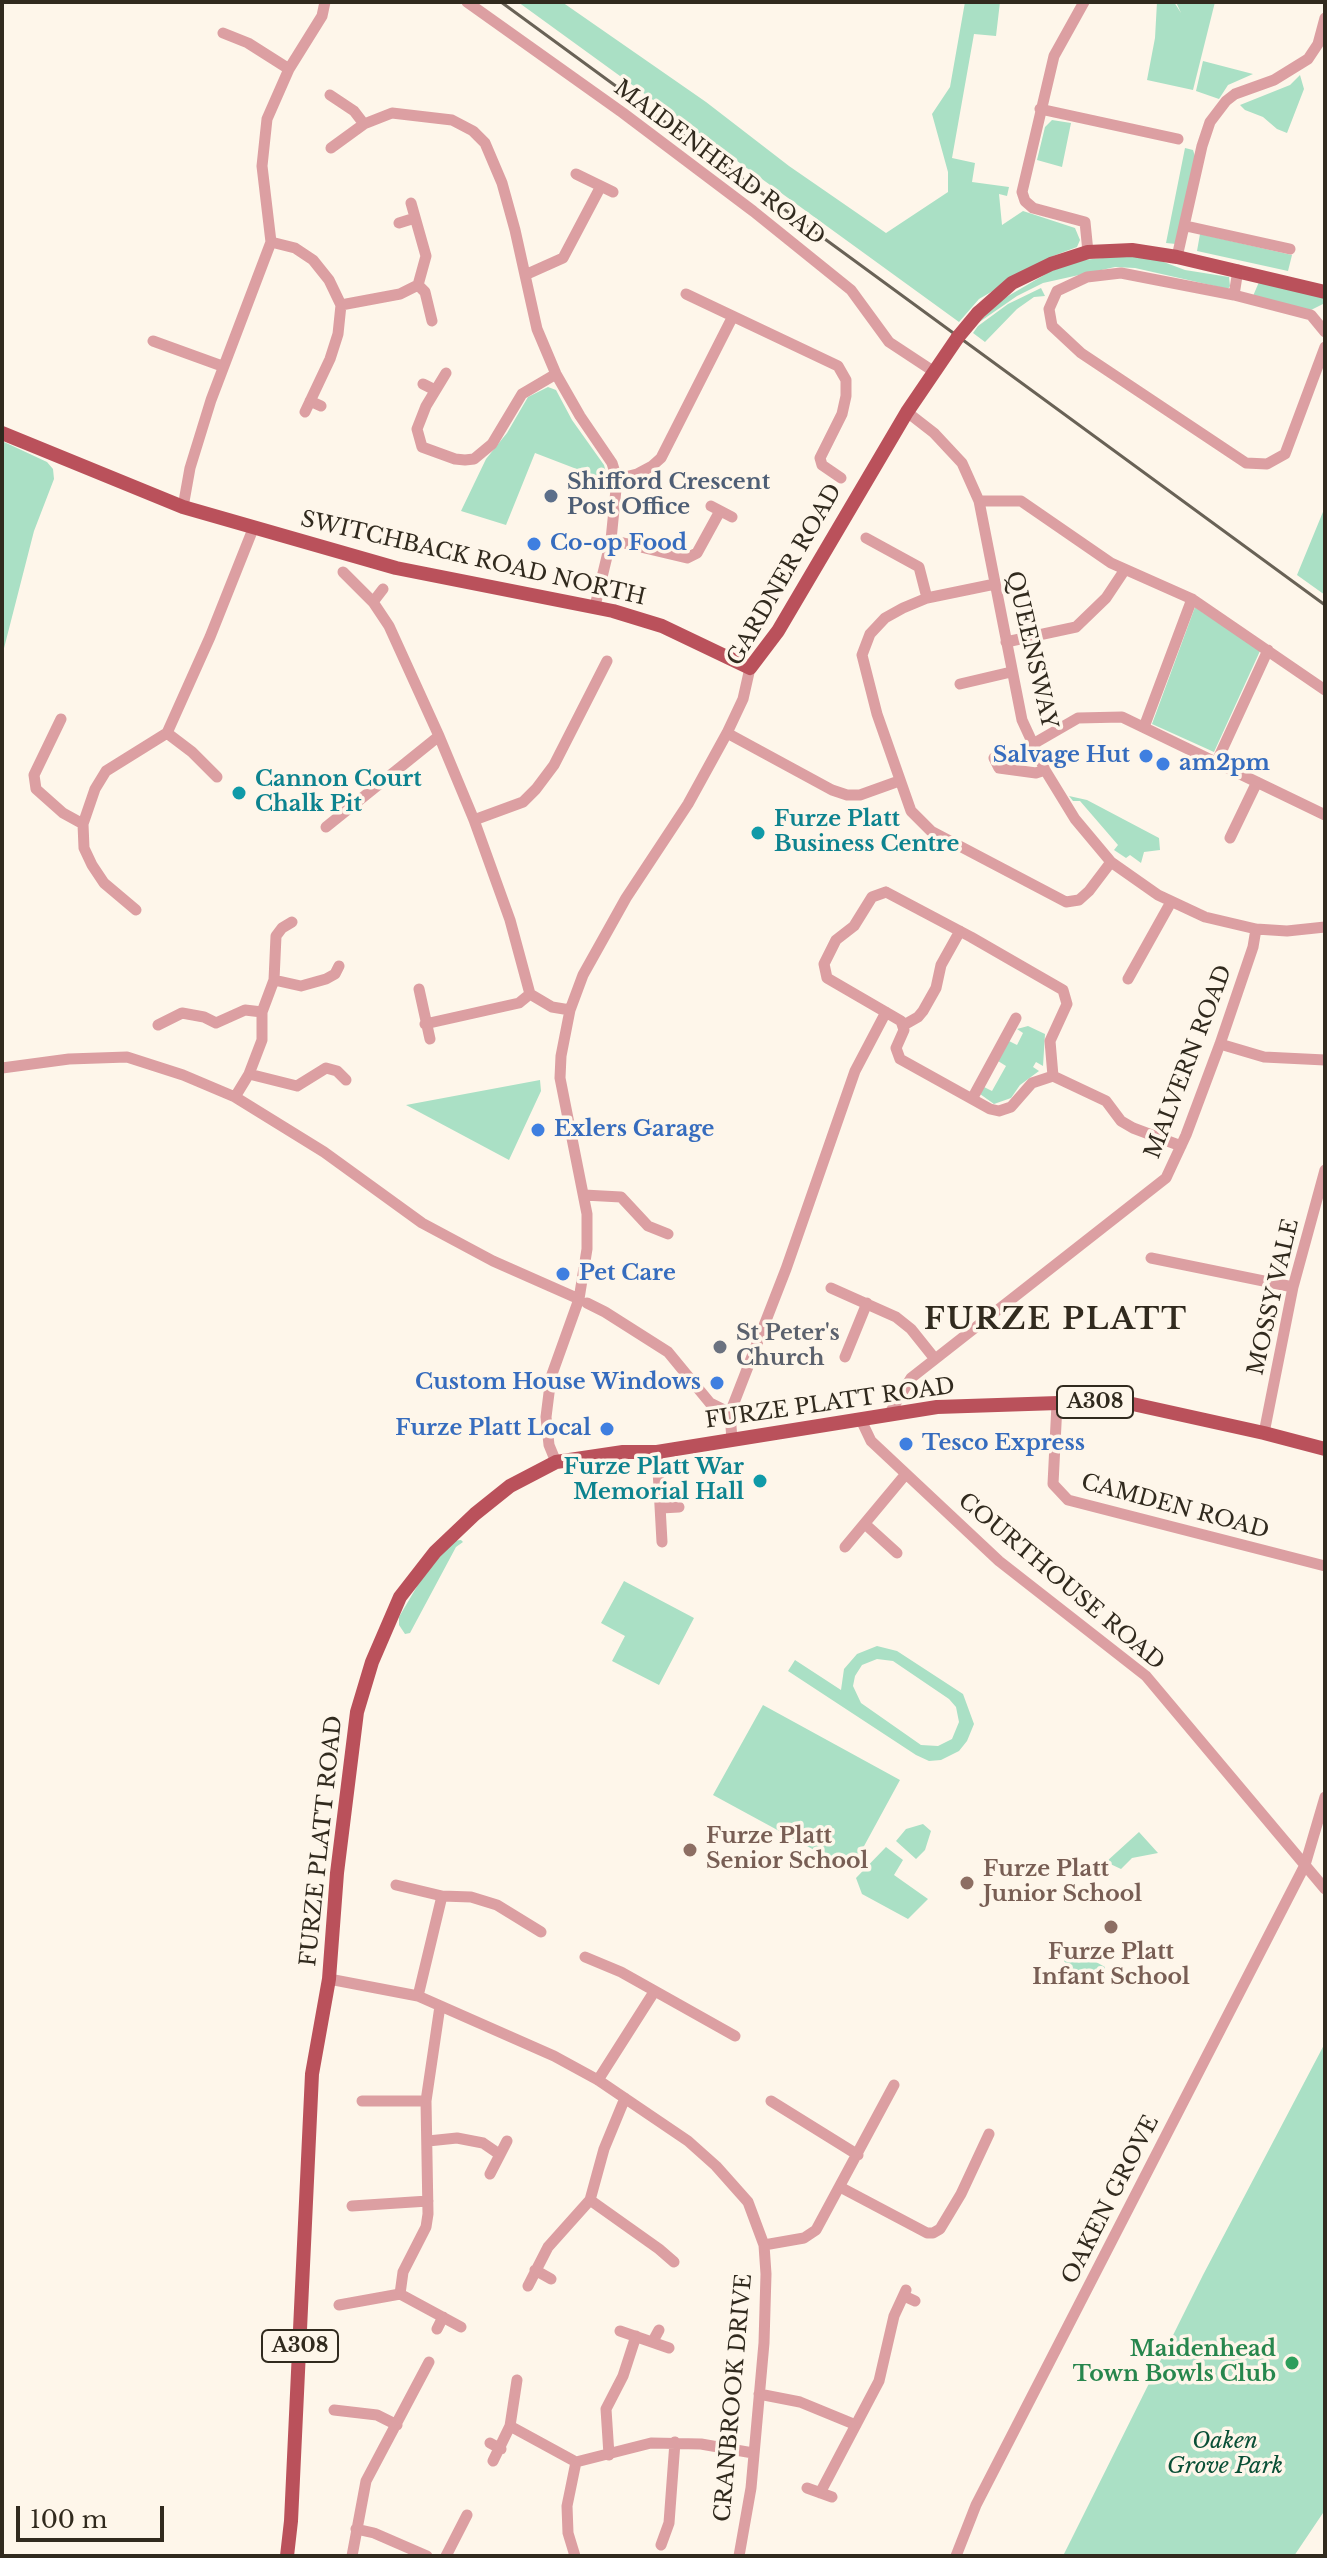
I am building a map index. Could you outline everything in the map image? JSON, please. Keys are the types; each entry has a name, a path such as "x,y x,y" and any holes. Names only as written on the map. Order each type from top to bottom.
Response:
{"main road":[{"name":"GARDNER ROAD","path":"750,668 778,631 933,371 978,313 1012,283 1051,264 1088,252 1132,250 1238,270 1325,292"},
{"name":"SWITCHBACK ROAD NORTH","path":"2,433 183,507 253,529 396,568 595,606 662,626 750,668"},
{"name":"FURZE PLATT ROAD","path":"287,2556 293,2492 312,2074 329,1979 337,1873 357,1712 385,1628 400,1597 435,1552 462,1525 510,1486 556,1462 623,1452 657,1452 937,1407 1119,1401 1325,1449"}],"street":[{"path":"183,507 190,468 222,366 263,269 271,242 262,166 267,119 289,69 322,16 325,2"},
{"name":"MAIDENHEAD ROAD","path":"467,2 623,113 753,211 851,290 889,342 933,371"},
{"path":"1084,2 1054,56 1022,192 1025,201 1033,208 1085,222 1088,252"},
{"path":"1177,257 1210,122 1235,94 1274,80 1308,59 1318,44 1325,23"},
{"path":"223,33 248,43 289,69"},
{"path":"330,95 354,111 364,124"},
{"path":"1040,109 1178,139"},
{"path":"331,148 364,124 392,113 452,120 473,131 485,143 502,183 531,310 556,374 612,463 617,479 611,540 595,606"},
{"path":"576,174 613,192"},
{"path":"525,275 563,258 601,186"},
{"path":"341,305 400,294 418,285 426,256 411,203"},
{"path":"399,223 415,218"},
{"path":"1186,226 1290,249"},
{"path":"271,242 295,248 313,260 329,280 341,305 338,334 312,406"},
{"path":"1234,295 1238,270"},
{"path":"1325,332 1311,315 1234,295 1121,273 1087,277 1057,291 1049,309 1052,326 1081,353 1246,463 1267,464 1285,454 1325,347"},
{"path":"418,285 425,292 432,321"},
{"path":"686,294 838,366 846,380 846,396 842,414 820,458 822,465 841,478"},
{"path":"617,479 637,474 661,458 732,318"},
{"path":"153,341 222,366"},
{"path":"446,373 417,429 417,451 455,459 474,459 492,444 522,394 556,374"},
{"path":"423,384 435,390"},
{"name":"QUEENSWAY","path":"907,412 934,433 962,463 979,501 1022,720 1045,770 1075,819 1111,862 1171,902 1205,917 1256,929 1287,931 1325,927"},
{"path":"807,451 820,458"},
{"path":"979,501 1021,501 1124,571 1192,599 1325,690"},
{"path":"611,540 687,558 697,553 721,511"},
{"path":"136,910 104,883 92,865 84,848 83,824 95,789 106,771 167,733 253,529"},
{"path":"866,538 919,567 927,598"},
{"path":"1006,642 1076,627 1106,598 1124,571"},
{"path":"343,572 373,602 389,626 439,736 474,820 510,920 530,994 552,1007 570,1010"},
{"path":"995,584 927,598 885,618 870,634 862,655 899,781 911,811 931,831 1066,902 1079,900 1111,862"},
{"path":"373,602 383,589"},
{"path":"1144,727 1192,599"},
{"path":"1217,761 1268,650"},
{"path":"474,820 523,802 536,789 554,765 607,661"},
{"name":"GARDNER ROAD","path":"556,1462 549,1445 546,1417 551,1377 583,1301 587,1249 584,1195 560,1078 570,1010 583,975 626,898 688,804 727,733 743,699 750,668"},
{"path":"960,684 1011,672"},
{"path":"1033,744 1078,718 1122,717 1325,815"},
{"path":"61,719 34,775 36,789 63,813 83,824"},
{"path":"167,733 217,777"},
{"path":"727,733 832,790 847,795 860,795 899,781"},
{"path":"326,827 439,736"},
{"path":"994,758 999,768 1036,773 1045,770"},
{"path":"1230,838 1257,782"},
{"path":"904,1025 830,982 824,970 826,958 836,940 854,926 872,897 881,892 960,931 1063,990 1067,1004 1050,1041 1053,1076"},
{"path":"1128,979 1171,902"},
{"path":"235,1097 249,1074 262,1040 262,1012 274,980 276,936 292,922"},
{"name":"MALVERN ROAD","path":"888,1416 911,1378 1166,1178 1220,1044 1253,947 1256,929"},
{"path":"960,931 941,965 936,988 923,1011 904,1025 896,1048 898,1056 990,1109 999,1111 1011,1107 1032,1083 1053,1076 1106,1101 1121,1121 1133,1128 1181,1146"},
{"path":"274,980 301,986 326,979 335,974 339,966"},
{"path":"419,989 430,1039"},
{"path":"425,1024 519,1003 530,994"},
{"path":"158,1025 182,1013 216,1023 245,1010 262,1012"},
{"path":"732,1440 730,1413 786,1269 861,1057 886,1012"},
{"path":"972,1099 1016,1018"},
{"path":"1220,1044 1264,1057 1325,1060"},
{"path":"2,1068 69,1059 127,1057 183,1075 235,1097 324,1152 422,1223 493,1261 605,1312 668,1352 710,1403 730,1413"},
{"path":"249,1074 297,1086 326,1068 337,1071 346,1080"},
{"name":"MOSSY VALE","path":"1264,1433 1293,1287 1325,1170"},
{"path":"584,1195 621,1197 648,1226 668,1234"},
{"path":"1151,1258 1293,1287"},
{"path":"831,1288 896,1317 911,1329 935,1359"},
{"path":"845,1357 867,1303"},
{"name":"CAMDEN ROAD","path":"1057,1404 1053,1484 1068,1500 1325,1566"},
{"name":"COURTHOUSE ROAD","path":"861,1420 871,1441 999,1561 1146,1676 1325,1889"},
{"path":"657,1452 662,1542"},
{"path":"845,1547 905,1475"},
{"path":"661,1508 679,1507"},
{"path":"865,1524 897,1553"},
{"name":"OAKEN GROVE","path":"956,2556 976,2505 1305,1865 1325,1797"},
{"path":"396,1885 442,1896 471,1897 497,1905 541,1932"},
{"path":"418,1996 442,1896"},
{"path":"585,1957 621,1972 735,2036"},
{"name":"CRANBROOK DRIVE","path":"329,1979 418,1996 515,2037 598,2080 688,2141 716,2166 748,2202 764,2245 766,2274 751,2488 739,2556"},
{"path":"598,2080 654,1992"},
{"path":"400,2294 403,2272 426,2227 426,2101 440,2006"},
{"path":"764,2245 804,2238 816,2230 894,2085"},
{"path":"528,2286 548,2247 590,2200 604,2149 625,2098"},
{"path":"362,2101 380,2107 426,2101"},
{"path":"771,2101 858,2155"},
{"path":"840,2187 927,2233 933,2233 940,2229 961,2194 989,2134"},
{"path":"428,2141 457,2138 483,2143 499,2154"},
{"path":"490,2174 507,2141"},
{"path":"983,2147 996,2154"},
{"path":"360,2200 428,2201"},
{"path":"590,2200 671,2254"},
{"path":"535,2270 551,2279"},
{"path":"350,2318 344,2305 400,2294 440,2323 461,2327"},
{"path":"807,2488 826,2495 879,2381 894,2316 908,2296"},
{"path":"653,2341 659,2330"},
{"path":"620,2331 669,2348"},
{"path":"609,2455 606,2409 623,2376 636,2336"},
{"path":"352,2556 366,2481 397,2425 416,2374 429,2362"},
{"path":"493,2461 496,2446 510,2426 520,2387"},
{"path":"759,2394 800,2402 856,2425"},
{"path":"334,2410 377,2415 397,2425"},
{"path":"510,2426 576,2462 651,2443 675,2442 753,2453"},
{"path":"661,2545 669,2523 675,2442"},
{"path":"575,2556 568,2533 567,2506 576,2462"},
{"path":"446,2556 468,2522"},
{"path":"356,2529 374,2533 427,2556"}],"green space":[{"path":"518,2 562,2 886,233 948,192 948,172 932,114 950,87 965,2 1000,2 996,36 974,34 952,158 975,163 972,182 1009,187 1007,196 999,194 1002,225 1023,211 1075,228 1080,240 1077,247 1053,256 979,299 959,322"},
{"path":"1157,2 1174,2 1181,13 1176,2 1215,2 1193,90 1147,80 1155,38"},
{"path":"1203,61 1253,74 1228,85 1219,99 1196,91"},
{"path":"1300,75 1304,89 1287,133 1240,105 1290,85"},
{"path":"1052,120 1071,123 1062,167 1037,160 1045,127"},
{"path":"1185,148 1193,150 1195,156 1176,244 1166,243"},
{"path":"1200,234 1292,255 1288,271 1197,251"},
{"path":"1132,255 1185,270 1229,277 1230,286 1228,289 1135,268 1115,267 1043,283 1017,296 978,323 1003,299 1051,271 1083,260"},
{"path":"1259,282 1325,298 1325,303 1311,310 1253,296"},
{"path":"1041,288 1045,296 1034,297 1017,309 985,342 973,333 1008,304"},
{"path":"548,387 556,390 572,420 604,465 608,479 606,484 597,485 587,473 535,453 506,525 461,511 486,459 507,433 528,397"},
{"path":"2,441 47,462 53,469 54,479 34,531 2,656"},
{"path":"1325,507 1325,595 1297,575"},
{"path":"1195,607 1260,651 1214,752 1152,724"},
{"path":"1069,796 1087,800 1159,838 1160,850 1144,852 1141,863 1130,855 1126,858 1114,850 1118,845 1080,801 1073,801"},
{"path":"1028,1026 1045,1034 1043,1066 1036,1062 1033,1067 1039,1071 1020,1085 1011,1098 994,1104 980,1094 984,1087 992,1091 1006,1066 998,1061 1009,1041 1017,1045 1023,1033 1017,1029"},
{"path":"540,1080 541,1091 509,1160 406,1105"},
{"path":"452,1541 463,1542 456,1547 410,1633 405,1634 399,1625 399,1617 419,1583"},
{"path":"624,1581 694,1618 659,1685 612,1661 625,1636 601,1623"},
{"path":"877,1646 897,1651 963,1694 974,1724 959,1751 941,1760 929,1761 916,1755 788,1671 795,1660 841,1690 844,1669 857,1654","holes":["877,1659 893,1661 956,1707 959,1722 952,1739 938,1746 921,1745 861,1703 853,1686 862,1665"]},
{"path":"763,1705 900,1780 851,1870 713,1795"},
{"path":"923,1824 931,1831 925,1850 916,1859 896,1841 906,1829"},
{"path":"1139,1832 1158,1853 1132,1858 1121,1869 1106,1862"},
{"path":"886,1847 903,1860 894,1875 928,1899 908,1919 862,1894 856,1878"},
{"path":"1070,1952 1105,1967 1100,1982 1093,1983 1071,1970 1064,1961"},
{"name":"Oaken Grove Park","path":"1325,2043 1325,2510 1294,2556 1063,2556 1203,2275"}],"railway":[{"path":"501,2 1325,605"}],"place":[{"name":"Shifford Crescent Post Office","path":"551,496"},
{"name":"Co-op Food","path":"534,544"},
{"name":"Salvage Hut","path":"1146,756"},
{"name":"am2pm","path":"1163,764"},
{"name":"Cannon Court Chalk Pit","path":"239,793"},
{"name":"Furze Platt Business Centre","path":"758,833"},
{"name":"Exlers Garage","path":"538,1130"},
{"name":"Pet Care","path":"563,1274"},
{"name":"St Peter's Church","path":"720,1347"},
{"name":"Custom House Windows","path":"717,1383"},
{"name":"Furze Platt Local","path":"607,1429"},
{"name":"Tesco Express","path":"906,1444"},
{"name":"Furze Platt War Memorial Hall","path":"760,1481"},
{"name":"Furze Platt Senior School","path":"690,1850"},
{"name":"Furze Platt Junior School","path":"967,1883"},
{"name":"Furze Platt Infant School","path":"1111,1927"},
{"name":"Maidenhead Town Bowls Club","path":"1292,2363"}],"district":[{"name":"FURZE PLATT","path":"1056,1321"}]}
